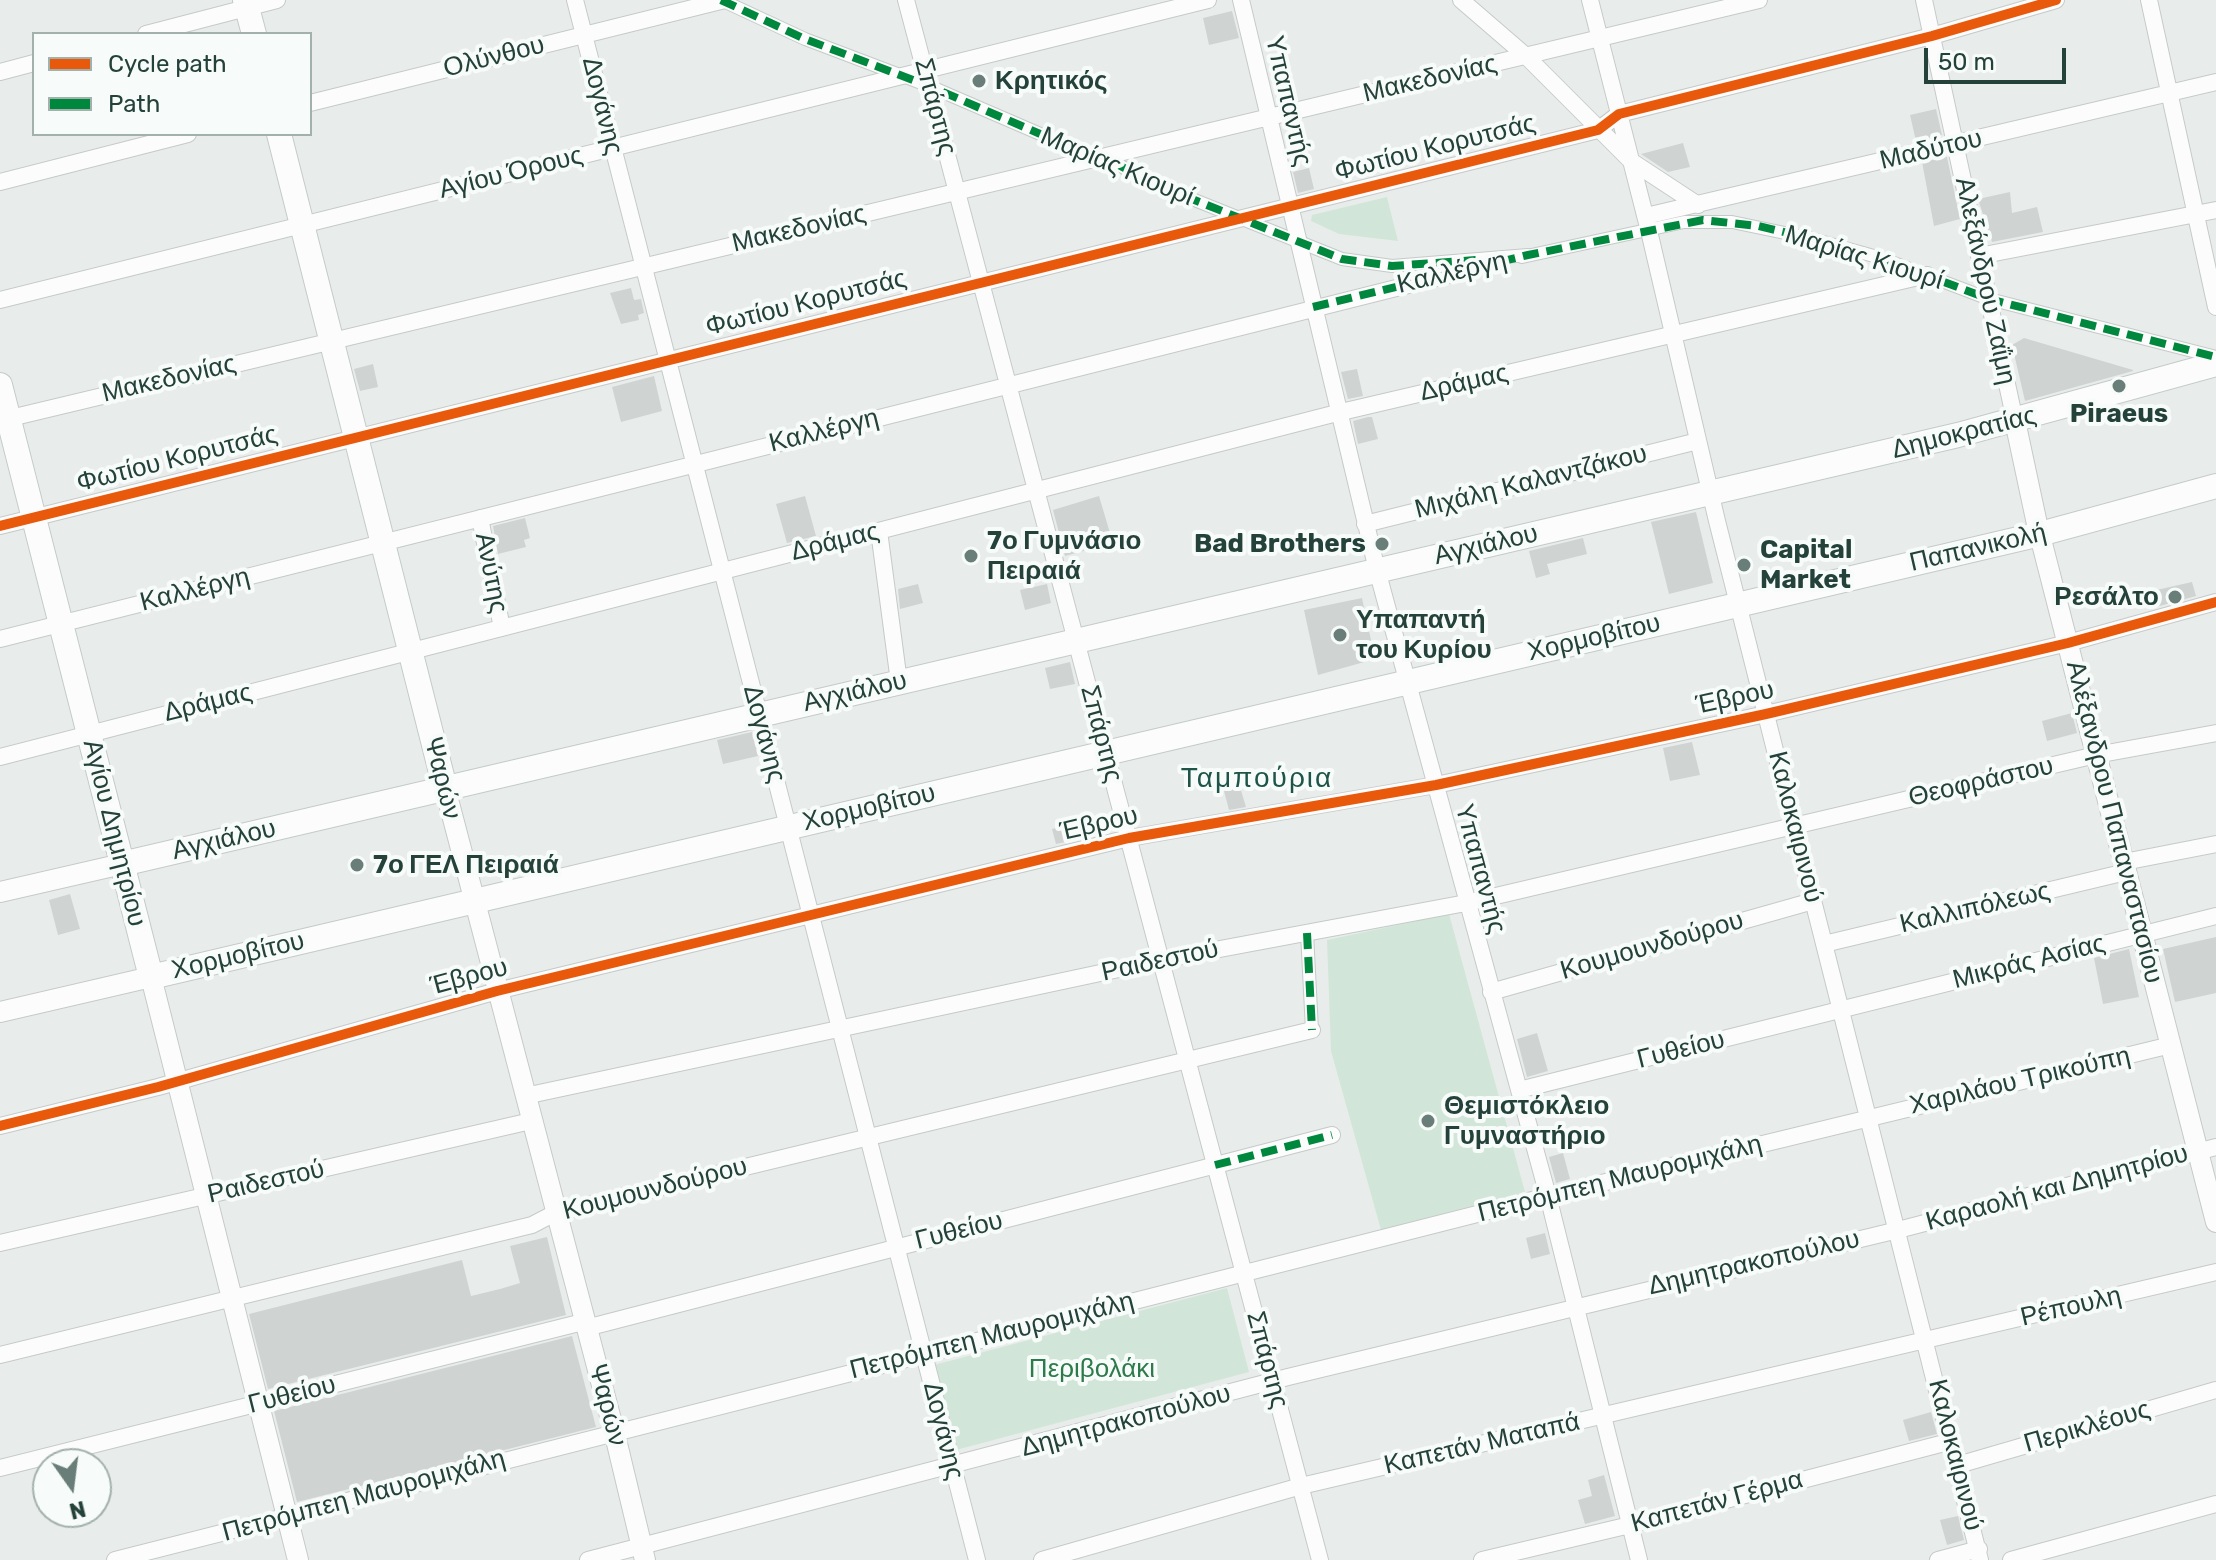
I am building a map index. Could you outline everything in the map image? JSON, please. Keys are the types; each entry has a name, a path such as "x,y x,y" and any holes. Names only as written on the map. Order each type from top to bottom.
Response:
{"main road":[{"path":"246,4 253,32"},
{"name":"Ψαρών","path":"280,136 445,788"},
{"name":"Δημοκρατίας","path":"1710,492 2015,421 2216,364"},
{"name":"Αγίου Δημητρίου","path":"0,385 4,419 33,517 151,977"},
{"name":"Παπανικολή","path":"1738,604 2040,534 2216,486"},
{"name":"Αγχιάλου","path":"122,864 1710,492"},
{"name":"Χορμοβίτου","path":"151,977 1738,604"}],"street":[{"path":"153,32 246,4 277,0"},
{"name":"Δογάνης","path":"575,0 977,1560"},
{"path":"723,0 900,77"},
{"name":"Ολύνθου","path":"312,102 723,0"},
{"name":"Σπάρτης","path":"906,0 1320,1560"},
{"name":"Αγίου Όρους","path":"0,300 900,77 927,78 1208,0"},
{"name":"Υπαπαντής","path":"1241,0 1365,524 1548,1196 1639,1560"},
{"path":"1461,0 1526,56 1631,161 1698,205"},
{"name":"Καλοκαιρινού","path":"1590,0 1738,604 1980,1554"},
{"name":"Μακεδονίας","path":"4,419 1759,0"},
{"name":"Αλεξάνδρου Ζαΐμη","path":"1924,0 2015,421"},
{"path":"1619,114 1932,36 2056,0"},
{"path":"2149,0 2216,307"},
{"path":"0,72 32,64"},
{"name":"Μαρίας Κιουρί","path":"927,78 1075,149 1104,157 1152,183 1342,259 1392,266 1528,255"},
{"name":"Μαδύτου","path":"1647,224 1698,205 2216,82"},
{"name":"Φωτίου Κορυτσάς","path":"0,526 1598,130 1619,114"},
{"path":"0,182 180,136"},
{"path":"1979,256 2216,210"},
{"name":"Μαρίας Κιουρί","path":"1647,224 1703,220 1758,226 1866,254 1989,299 2216,357"},
{"name":"Καλλέργη","path":"0,639 1647,224"},
{"name":"Δράμας","path":"0,757 1337,413 1927,275"},
{"name":"Αλέξανδρου Παπαναστασίου","path":"2015,421 2040,534 2171,1045 2207,1150 2216,1222"},
{"name":"Μιχάλη Καλαντζάκου","path":"1365,524 1698,441"},
{"name":"Ανύτης","path":"480,518 502,628"},
{"path":"879,531 899,682"},
{"name":"Έβρου","path":"0,1126 158,1087 177,1079 497,991 1129,838 1436,785 1766,714 2068,643 2216,602"},
{"name":"Θεοφράστου","path":"1795,826 2096,755 2216,733"},
{"name":"Ψαρών","path":"445,788 614,1431 643,1553"},
{"name":"Ραιδεστού","path":"525,1096 1161,960 1466,903 1795,826"},
{"name":"Καλλιπόλεως","path":"1824,944 2216,844"},
{"name":"Αγχιάλου","path":"0,892 122,864"},
{"name":"Κουμουνδούρου","path":"1491,992 1813,901"},
{"name":"Μικράς Ασίας","path":"1842,1010 2216,916"},
{"path":"1307,933 1312,1030"},
{"name":"Χορμοβίτου","path":"0,1012 151,977"},
{"name":"Αγίου Δημητρίου","path":"151,977 298,1560"},
{"name":"Γυθείου","path":"1519,1090 1842,1010"},
{"name":"Κουμουνδούρου","path":"0,1355 532,1225 555,1213 1312,1030"},
{"name":"Χαριλάου Τρικούπη","path":"1869,1117 2171,1045"},
{"name":"Πετρόμπεη Μαυρομιχάλη","path":"115,1560 614,1431 1869,1117"},
{"name":"Ραιδεστού","path":"0,1243 531,1121"},
{"name":"Γυθείου","path":"0,1468 896,1247 1332,1135"},
{"name":"Καραολή και Δημητρίου","path":"1898,1230 2207,1150"},
{"name":"Δημητρακοπούλου","path":"588,1560 643,1553 1273,1381 1898,1230"},
{"name":"Ρέπουλη","path":"1927,1342 2216,1272"},
{"name":"Καπετάν Ματαπά","path":"1042,1560 1301,1486 1927,1342"},
{"name":"Περικλέους","path":"1958,1465 2216,1390"},
{"name":"Καπετάν Γέρμα","path":"1482,1560 1952,1441"},
{"path":"2011,1560 2216,1504"},
{"path":"1938,1560 1980,1554"}],"green space":[{"path":"1387,197 1398,241 1339,234 1311,221 1312,215"},
{"name":"Θεμιστόκλειο Γυμναστήριο","path":"1449,914 1525,1192 1381,1230 1331,1051 1327,940"},
{"name":"Περιβολάκι","path":"1227,1288 1249,1372 956,1450 934,1365"}],"building":[{"path":"1232,11 1239,38 1209,45 1203,18"},
{"path":"1936,109 1942,135 1916,141 1910,115"},
{"path":"1683,143 1690,167 1668,172 1641,154"},
{"path":"1947,157 1960,219 1934,226 1922,162"},
{"path":"1309,168 1314,189 1298,193 1293,172"},
{"path":"2010,192 2012,213 2037,207 2043,232 1992,242 1978,199"},
{"path":"631,288 634,300 641,299 644,313 638,315 639,320 621,324 610,293"},
{"path":"2024,338 2133,371 2025,401 2012,345"},
{"path":"373,364 378,387 360,391 354,369"},
{"path":"1357,369 1363,396 1348,399 1341,372"},
{"path":"654,376 662,411 621,422 612,387"},
{"path":"1372,417 1378,439 1358,444 1353,421"},
{"path":"805,496 816,536 787,543 776,504"},
{"path":"1099,496 1113,543 1065,556 1053,510"},
{"path":"1696,512 1713,583 1669,594 1651,522"},
{"path":"525,518 530,538 524,540 526,547 498,554 493,526"},
{"path":"1583,538 1587,554 1547,564 1550,574 1536,578 1529,551"},
{"name":"Ρεσάλτο","path":"2192,582 2196,596 2156,607 2152,591"},
{"path":"918,584 923,603 900,609 898,589"},
{"path":"1047,584 1051,603 1025,610 1020,590"},
{"name":"Υπαπαντή του Κυρίου","path":"1362,598 1375,659 1318,675 1304,610"},
{"path":"1070,662 1075,684 1050,689 1045,668"},
{"path":"2072,713 2077,733 2047,741 2042,721"},
{"path":"752,732 758,756 723,764 717,740"},
{"path":"1692,742 1700,775 1670,781 1663,748"},
{"path":"1240,787 1246,807 1229,810 1224,791"},
{"path":"1075,823 1079,839 1056,844 1052,829"},
{"path":"70,894 80,929 58,935 49,900"},
{"path":"2216,937 2216,993 2175,1002 2163,949"},
{"path":"2129,949 2139,997 2103,1004 2094,958"},
{"path":"1537,1033 1548,1071 1527,1077 1517,1039"},
{"path":"1563,1153 1570,1179 1556,1183 1549,1157"},
{"path":"1545,1233 1550,1254 1531,1259 1526,1238"},
{"path":"547,1237 566,1315 268,1389 249,1314 462,1260 471,1296 500,1289 520,1283 510,1246"},
{"path":"572,1336 596,1427 297,1502 274,1411"},
{"path":"1931,1412 1937,1434 1909,1441 1903,1420"},
{"path":"1604,1475 1615,1516 1585,1524 1578,1500 1592,1496 1588,1480"},
{"path":"1958,1516 1964,1540 1947,1545 1940,1520"}],"marked path":[{"path":"721,0 805,39 929,86 1075,149 1104,157 1152,183 1342,259 1392,266 1477,260"},
{"path":"1313,307 1528,255 1703,220 1758,226 1809,238 1881,258 1989,299 2216,357"},
{"path":"1307,933 1312,1030"},
{"path":"1215,1165 1332,1135"}],"cycle path":[{"path":"0,526 1598,130 1619,114 1932,36 2056,0"},
{"path":"0,1126 158,1087 497,991 1129,838 1436,785 1766,714 2068,643 2216,602"}],"place":[{"name":"Κρητικός","path":"979,81"},
{"name":"Piraeus","path":"2119,386"},
{"name":"Bad Brothers","path":"1382,544"},
{"name":"7ο Γυμνάσιο Πειραιά","path":"971,556"},
{"name":"Capital Market","path":"1744,565"},
{"name":"Ρεσάλτο","path":"2175,597"},
{"name":"Υπαπαντή του Κυρίου","path":"1340,635"},
{"name":"7ο ΓΕΛ Πειραιά","path":"357,865"},
{"name":"Θεμιστόκλειο Γυμναστήριο","path":"1428,1121"}],"district":[{"name":"Ταμπούρια","path":"1257,779"}]}
